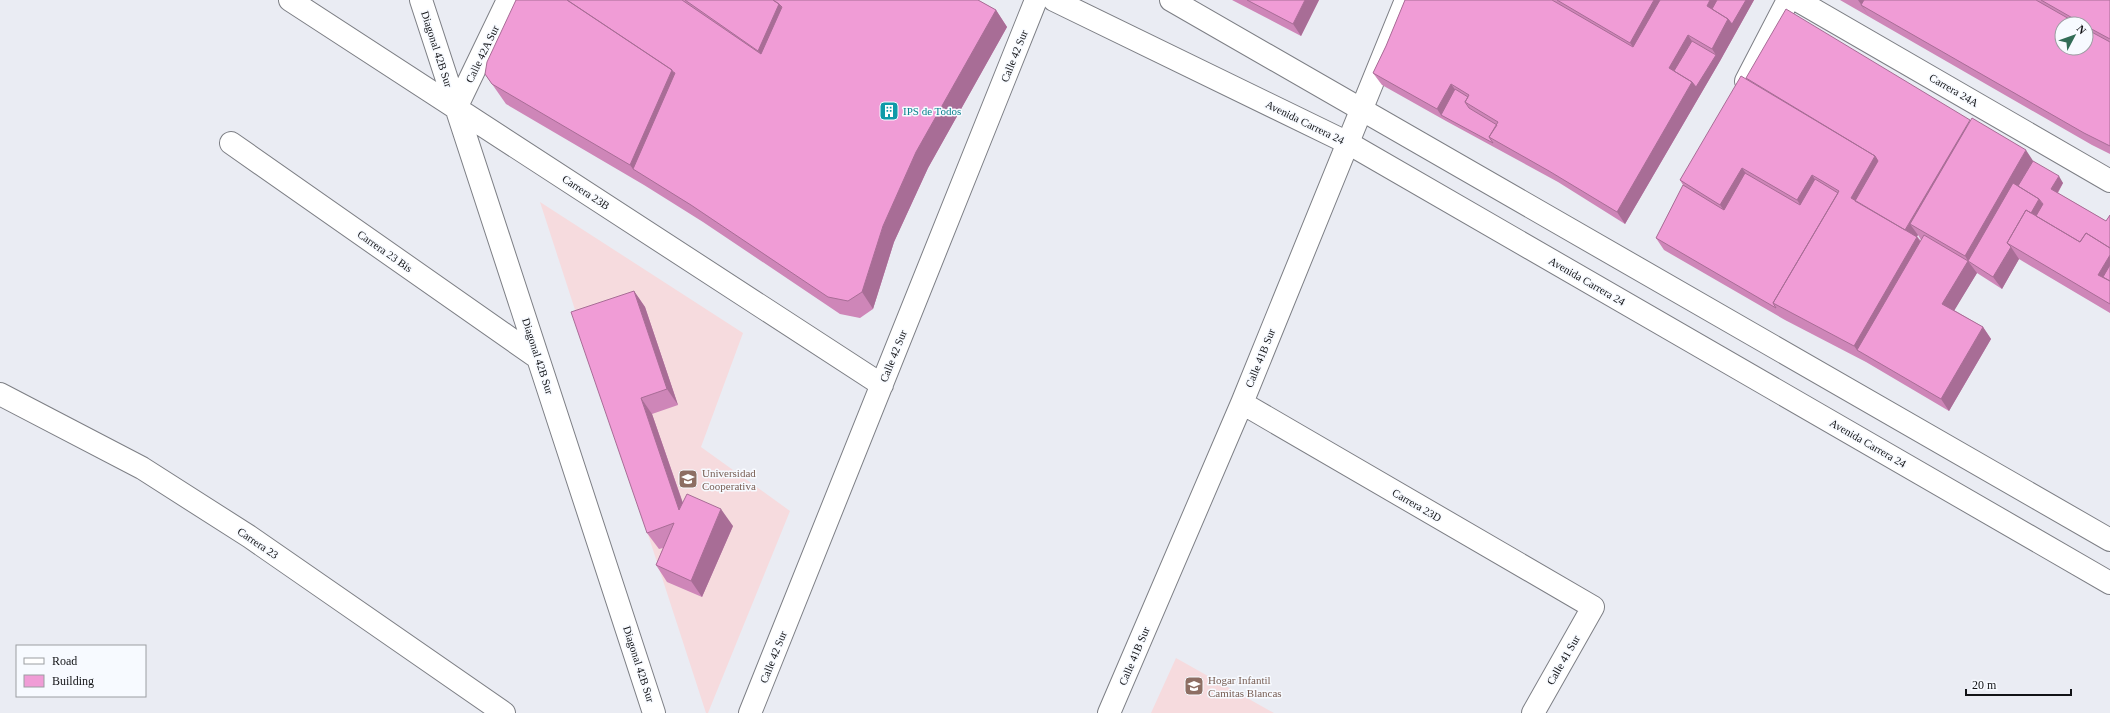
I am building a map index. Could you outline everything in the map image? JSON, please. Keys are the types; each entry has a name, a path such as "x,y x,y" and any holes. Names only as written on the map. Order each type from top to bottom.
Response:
{"street":[{"name":"Carrera 23B","path":"290,0 882,385"},
{"name":"Diagonal 42B Sur","path":"421,0 654,713"},
{"name":"Calle 42A Sur","path":"456,108 508,0"},
{"name":"Calle 42 Sur","path":"750,713 1036,0"},
{"name":"Avenida Carrera 24","path":"1054,0 1348,143 2110,583"},
{"path":"1171,0 2110,540"},
{"name":"Calle 41B Sur","path":"1109,713 1242,403 1406,0"},
{"path":"1738,97 1788,0"},
{"name":"Carrera 24A","path":"1797,0 2110,181"},
{"name":"Carrera 23 Bis","path":"231,143 538,358"},
{"name":"Carrera 23","path":"0,394 148,472 250,537 504,713"},
{"name":"Carrera 23D","path":"1242,403 1593,607"},
{"name":"Calle 41 Sur","path":"1533,713 1593,607"}],"shaded area":[{"name":"Universidad Cooperativa","path":"540,202 743,333 701,447 790,511 708,713 706,713"},
{"name":"Hogar Infantil Camitas Blancas","path":"1176,658 1274,713 1151,713"}],"building":[{"path":"516,0 567,0 672,70 630,165 492,84 485,74 487,62"},
{"path":"567,0 682,0 761,54 782,7 773,0 978,0 996,10 916,152 883,226 862,292 848,301 828,297 691,205 633,169 675,73"},
{"path":"685,0 773,0 779,4 758,51"},
{"path":"1247,0 1305,0 1293,24"},
{"path":"1405,0 1552,0 1633,47 1660,0 1710,0 1707,6 1728,19 1712,49 1688,35 1669,68 1692,82 1617,212 1489,137 1498,122 1465,102 1469,95 1451,84 1437,109 1373,73"},
{"path":"1557,0 1654,0 1630,43"},
{"path":"1717,0 1746,0 1732,24 1728,19 1712,9"},
{"path":"1864,0 2036,0 2064,16 2054,16 2054,56 2094,56 2094,33 2110,42 2110,146 2084,133 1861,5"},
{"path":"2041,0 2110,0 2110,39 2094,30 2094,16 2069,16"},
{"path":"1786,9 1970,120 1905,230 1855,201 1878,161 1875,156 1746,78"},
{"path":"1692,41 1716,55 1696,87 1692,82 1674,71"},
{"path":"1741,76 1875,156 1851,198 1917,237 1854,346 1773,303 1839,191 1812,175 1797,200 1742,168 1720,205 1680,180"},
{"path":"1455,89 1468,97 1465,102 1469,108 1497,125 1489,137 1493,143 1441,115"},
{"path":"1972,118 2026,150 1965,256 1910,224"},
{"path":"2033,161 2059,176 2051,189 2106,221 2110,215 2110,248 2086,233 2080,242 2036,216 2043,204 2039,199 2018,186"},
{"path":"1745,173 1800,205 1815,179 1838,193 1773,303 1776,308 1656,238 1683,185 1724,210"},
{"path":"2013,183 2039,199 2031,213 2026,210 2007,243 2011,247 1993,277 1968,261"},
{"path":"2026,210 2080,242 2086,233 2110,248 2110,255 2098,275 2110,281 2110,304 2007,243"},
{"path":"1924,235 1968,261 1942,304 1983,327 1941,399 1857,350"},
{"path":"2110,265 2110,281 2103,277"},
{"path":"634,291 667,389 641,398 679,510 687,494 721,509 691,581 656,565 674,523 647,533 571,312"}],"place":[{"name":"IPS de Todos","path":"889,111"},
{"name":"Universidad Cooperativa","path":"688,479"},
{"name":"Hogar Infantil Camitas Blancas","path":"1194,686"}]}
